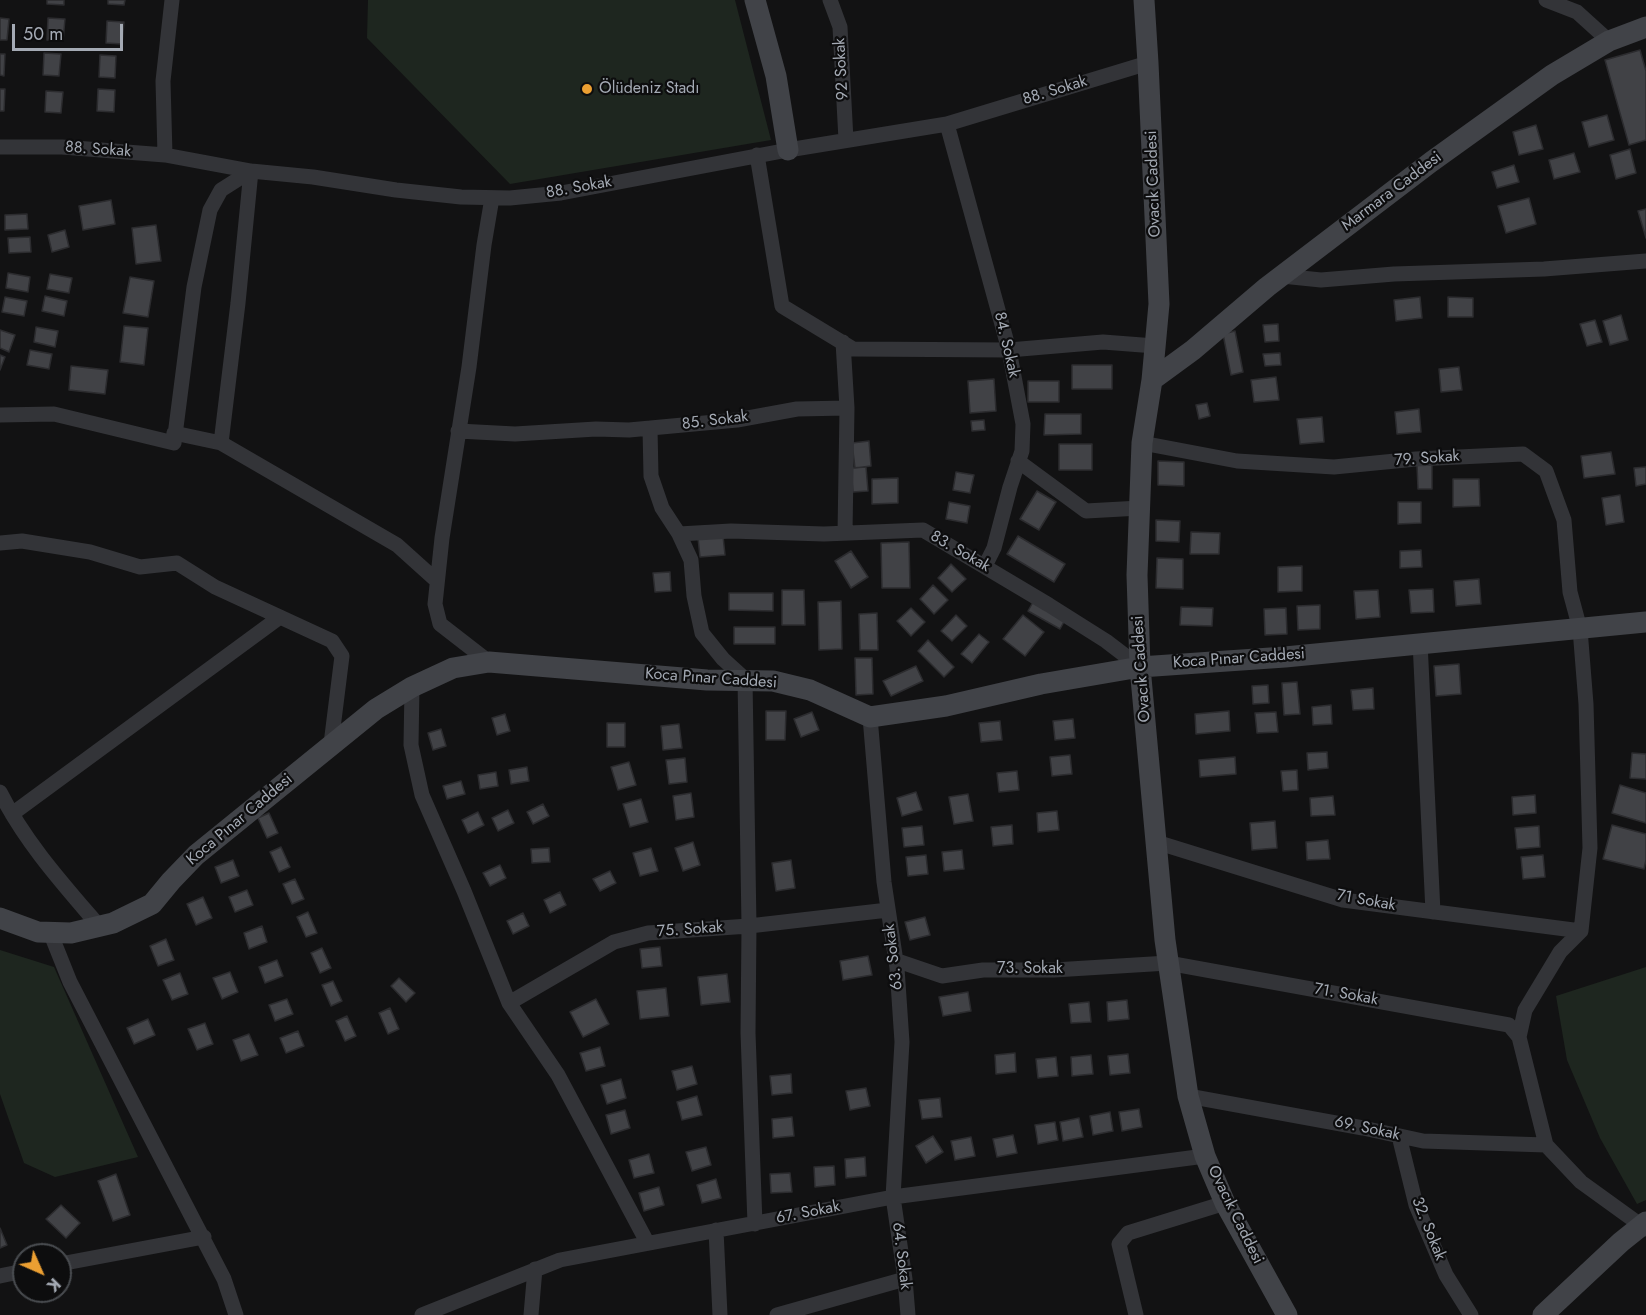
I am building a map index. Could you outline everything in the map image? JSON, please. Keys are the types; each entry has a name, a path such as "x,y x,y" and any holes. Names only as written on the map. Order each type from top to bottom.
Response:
{"street":[{"path":"165,155 163,81 172,0"},
{"path":"755,0 776,76 788,150"},
{"name":"92 Sokak","path":"830,0 840,27 846,140"},
{"name":"Ovacık Caddesi","path":"1144,0 1158,304 1152,380 1142,443 1137,575 1140,667 1168,963 1188,1096 1205,1156 1225,1203 1287,1315"},
{"path":"1546,0 1577,12 1609,41"},
{"name":"Marmara Caddesi","path":"1152,380 1193,350 1282,276 1440,155 1552,75 1609,41 1646,27"},
{"name":"88. Sokak","path":"0,147 62,147 165,155 251,171 313,177 396,190 461,197 510,198 561,193 757,155 947,124 1148,63"},
{"name":"84. Sokak","path":"947,124 1009,350 1023,424 1022,451 994,548 985,566"},
{"path":"757,155 782,306 853,349 1009,350 1102,342 1155,346"},
{"path":"0,415 54,414 174,443 194,287 210,210 221,190 251,171"},
{"path":"221,443 251,171"},
{"path":"489,662 440,624 435,604 492,198"},
{"path":"1282,276 1321,280 1394,274 1544,269 1646,261"},
{"path":"843,342 847,408 845,533"},
{"name":"85. Sokak","path":"458,431 515,434 596,429 650,429 737,420 797,409 847,408"},
{"path":"650,429 651,476 662,508 679,534 691,560 694,596 702,633 745,679 748,1033 755,1224"},
{"path":"174,433 221,443 397,545 437,581"},
{"name":"79. Sokak","path":"1142,443 1237,462 1334,467 1416,459 1522,454 1546,471 1564,520 1570,592 1580,629 1586,704 1590,848 1581,931"},
{"path":"1018,461 1086,511 1140,508"},
{"name":"83. Sokak","path":"679,534 731,531 845,533 923,530 1106,641 1140,667"},
{"path":"0,543 22,541 90,552 140,567 177,563 215,587 332,641 342,656 331,744"},
{"path":"12,814 280,617"},
{"name":"Koca Pınar Caddesi","path":"0,918 38,932 71,933 113,923 152,904 196,855 331,744 376,709 412,687 453,668 489,662 707,680 773,681 810,690 870,717 946,706 1041,684 1140,667 1285,657 1646,621"},
{"path":"1420,642 1433,912"},
{"path":"412,687 411,745 422,795 509,1003 558,1075 647,1242"},
{"name":"63. Sokak","path":"870,717 902,1042 893,1197"},
{"path":"0,792 12,814 48,866 99,926"},
{"name":"71 Sokak","path":"1156,842 1343,900 1581,931"},
{"name":"75. Sokak","path":"509,1003 614,942 648,933 748,926 888,910"},
{"path":"1543,1315 1621,1242 1644,1226 1581,1182 1546,1145 1519,1037 1525,1010 1560,952 1581,931"},
{"path":"50,932 76,993 204,1237 224,1279 236,1315"},
{"name":"73. Sokak","path":"895,960 942,976 983,969 1054,970 1168,963"},
{"name":"71. Sokak","path":"1168,963 1509,1025 1519,1037"},
{"name":"69. Sokak","path":"1188,1096 1423,1141 1546,1145"},
{"name":"32. Sokak","path":"1399,1136 1416,1205 1446,1275 1472,1315"},
{"name":"67. Sokak","path":"422,1315 560,1260 647,1242 893,1197 1205,1156"},
{"name":"64. Sokak","path":"893,1197 908,1315"},
{"path":"1136,1315 1119,1244 1128,1233 1225,1203"},
{"path":"716,1230 720,1315"},
{"path":"72,1262 204,1237"},
{"path":"531,1315 535,1269"},
{"path":"777,1315 905,1279"}],"shaded area":[{"name":"Ölüdeniz Stadı","path":"368,0 735,0 771,140 510,184 367,38"},
{"path":"0,950 54,967 138,1157 55,1177 24,1163 0,1094"},
{"path":"1646,967 1646,1200 1637,1204 1600,1138 1567,1060 1556,996"}],"building":[{"path":"47,0 64,0 64,5 47,4"},
{"path":"108,0 125,0 124,5 108,4"},
{"path":"0,18 9,19 7,40 0,40"},
{"path":"48,18 65,19 63,41 47,40"},
{"path":"107,21 124,22 122,44 106,43"},
{"path":"1640,50 1646,71 1646,140 1629,145 1605,60"},
{"path":"44,53 61,54 59,76 43,75"},
{"path":"0,54 5,54 4,76 0,75"},
{"path":"100,55 116,56 115,78 99,77"},
{"path":"0,89 5,89 4,111 0,111"},
{"path":"98,89 115,90 114,112 97,111"},
{"path":"46,91 63,92 61,113 45,112"},
{"path":"1607,115 1614,140 1589,147 1582,122"},
{"path":"1536,125 1543,149 1519,155 1513,132"},
{"path":"1630,149 1636,173 1616,179 1610,155"},
{"path":"1574,153 1580,172 1554,179 1549,160"},
{"path":"1514,165 1519,182 1497,188 1492,172"},
{"path":"1529,198 1536,224 1506,233 1498,206"},
{"path":"111,200 115,224 83,230 79,206"},
{"path":"1646,209 1646,238 1638,211"},
{"path":"27,214 28,229 5,230 5,215"},
{"path":"156,225 161,261 136,264 132,228"},
{"path":"65,230 69,247 52,252 48,235"},
{"path":"30,237 31,252 9,253 8,238"},
{"path":"8,273 30,277 28,292 6,288"},
{"path":"50,274 72,278 69,293 47,289"},
{"path":"130,277 154,281 148,317 123,313"},
{"path":"45,296 67,301 64,316 42,311"},
{"path":"5,297 27,301 24,316 2,312"},
{"path":"1420,297 1422,318 1396,321 1394,300"},
{"path":"1448,297 1473,298 1473,317 1448,317"},
{"path":"1621,315 1628,340 1610,345 1603,321"},
{"path":"1595,320 1602,342 1587,346 1580,324"},
{"path":"1278,324 1279,341 1265,342 1263,325"},
{"path":"124,326 148,328 144,365 120,362"},
{"path":"36,327 58,331 55,347 34,342"},
{"path":"0,330 15,335 9,352 0,348"},
{"path":"1235,331 1243,372 1231,375 1223,334"},
{"path":"30,350 52,354 49,369 27,365"},
{"path":"1280,353 1281,365 1265,366 1263,354"},
{"path":"0,355 5,357 0,370"},
{"path":"1072,365 1112,365 1112,389 1072,389"},
{"path":"71,366 108,370 105,394 69,390"},
{"path":"1459,367 1462,390 1441,392 1439,369"},
{"path":"1276,377 1279,400 1254,402 1251,380"},
{"path":"994,379 996,411 970,413 968,381"},
{"path":"1028,381 1059,381 1059,402 1028,402"},
{"path":"1207,403 1210,416 1199,419 1196,405"},
{"path":"1419,409 1421,432 1397,434 1395,412"},
{"path":"1045,414 1081,414 1081,434 1044,435"},
{"path":"1322,417 1324,442 1300,444 1297,419"},
{"path":"984,420 985,430 972,431 971,421"},
{"path":"869,441 871,466 855,468 852,443"},
{"path":"1059,444 1092,444 1092,470 1059,470"},
{"path":"1611,452 1615,474 1584,478 1581,456"},
{"path":"1158,461 1184,462 1184,486 1158,485"},
{"path":"1417,465 1432,465 1432,489 1418,489"},
{"path":"866,467 868,491 853,492 851,468"},
{"path":"1646,467 1646,484 1636,486 1634,468"},
{"path":"956,472 974,475 970,493 953,490"},
{"path":"898,478 898,503 872,504 872,479"},
{"path":"1453,479 1479,479 1480,506 1453,507"},
{"path":"1037,491 1056,502 1039,530 1020,519"},
{"path":"1620,495 1624,522 1606,525 1602,498"},
{"path":"949,502 970,506 967,523 946,519"},
{"path":"1398,502 1421,502 1421,523 1398,524"},
{"path":"1156,520 1180,521 1179,542 1156,541"},
{"path":"1191,532 1220,533 1219,554 1190,554"},
{"path":"723,536 725,555 700,557 698,538"},
{"path":"1018,536 1065,564 1054,582 1007,554"},
{"path":"909,542 910,588 882,588 881,543"},
{"path":"1421,550 1422,567 1400,568 1400,551"},
{"path":"851,551 868,577 851,588 835,561"},
{"path":"1157,558 1183,559 1183,589 1156,588"},
{"path":"951,564 966,579 952,592 938,578"},
{"path":"1302,566 1302,591 1278,592 1278,567"},
{"path":"670,572 671,591 655,592 653,573"},
{"path":"1479,579 1481,604 1456,606 1454,581"},
{"path":"933,585 948,600 934,614 920,599"},
{"path":"1433,589 1434,612 1411,613 1409,590"},
{"path":"782,590 804,590 805,625 782,625"},
{"path":"1378,590 1380,617 1356,619 1354,591"},
{"path":"729,593 773,593 773,611 729,610"},
{"path":"841,601 842,649 819,650 818,602"},
{"path":"1033,602 1065,620 1060,629 1028,611"},
{"path":"1320,605 1320,629 1298,630 1297,606"},
{"path":"1181,607 1213,608 1212,626 1180,625"},
{"path":"911,608 925,622 911,636 897,621"},
{"path":"1286,608 1287,634 1265,635 1264,609"},
{"path":"877,613 878,650 860,650 859,614"},
{"path":"956,615 967,626 952,641 941,631"},
{"path":"1023,615 1044,632 1025,656 1003,639"},
{"path":"734,627 775,627 775,644 734,644"},
{"path":"979,634 989,642 972,663 961,654"},
{"path":"928,640 954,667 944,677 918,651"},
{"path":"855,658 872,658 873,694 856,695"},
{"path":"1459,664 1461,694 1436,696 1434,666"},
{"path":"916,666 923,681 891,696 883,681"},
{"path":"1297,682 1300,714 1284,715 1282,683"},
{"path":"1268,685 1269,703 1253,704 1252,686"},
{"path":"1373,688 1374,709 1353,710 1351,690"},
{"path":"1331,705 1332,724 1313,725 1312,707"},
{"path":"766,711 786,711 785,740 766,740"},
{"path":"1229,711 1230,731 1196,734 1195,714"},
{"path":"812,712 819,730 801,737 794,719"},
{"path":"1276,712 1278,732 1257,733 1255,713"},
{"path":"505,714 510,731 497,735 492,718"},
{"path":"1073,719 1075,738 1055,740 1053,721"},
{"path":"1000,721 1002,740 981,742 979,723"},
{"path":"607,723 625,723 625,747 607,747"},
{"path":"679,724 682,748 663,750 661,726"},
{"path":"441,729 446,746 433,750 428,733"},
{"path":"1327,752 1328,768 1308,770 1307,753"},
{"path":"1632,753 1646,754 1646,779 1630,778"},
{"path":"1070,755 1072,774 1052,776 1050,757"},
{"path":"1235,757 1236,774 1200,777 1199,760"},
{"path":"685,758 687,782 669,784 666,760"},
{"path":"629,762 636,785 618,790 611,767"},
{"path":"527,767 529,781 511,784 509,770"},
{"path":"1297,770 1298,790 1283,791 1281,771"},
{"path":"1017,771 1019,790 999,792 997,773"},
{"path":"496,772 498,786 480,789 478,775"},
{"path":"461,781 465,794 447,799 443,786"},
{"path":"1620,785 1646,793 1646,823 1612,813"},
{"path":"916,792 922,810 902,816 897,798"},
{"path":"691,793 694,817 676,820 673,796"},
{"path":"968,794 973,821 954,824 949,797"},
{"path":"1535,795 1536,813 1513,815 1512,797"},
{"path":"1333,796 1335,815 1311,816 1310,798"},
{"path":"641,799 648,822 630,827 623,804"},
{"path":"543,804 549,816 533,824 527,812"},
{"path":"508,810 514,823 498,831 492,818"},
{"path":"1057,811 1059,830 1038,832 1037,813"},
{"path":"478,812 484,825 468,833 462,820"},
{"path":"269,813 278,833 267,838 258,818"},
{"path":"1275,821 1277,848 1252,850 1250,823"},
{"path":"1012,825 1013,844 993,846 991,827"},
{"path":"1612,825 1646,834 1644,869 1603,859"},
{"path":"922,826 924,845 904,847 902,828"},
{"path":"1539,826 1540,847 1517,849 1515,828"},
{"path":"1328,840 1330,859 1307,860 1306,842"},
{"path":"693,842 700,865 683,871 675,848"},
{"path":"281,847 290,867 279,872 270,852"},
{"path":"549,848 550,862 532,863 531,849"},
{"path":"651,848 658,871 640,876 633,853"},
{"path":"962,850 964,869 944,871 942,852"},
{"path":"926,855 928,874 908,876 906,857"},
{"path":"1543,855 1545,877 1523,879 1521,857"},
{"path":"233,860 239,876 221,883 215,867"},
{"path":"791,860 795,888 776,891 772,863"},
{"path":"500,865 506,878 490,886 483,873"},
{"path":"610,871 616,883 600,891 593,879"},
{"path":"295,879 304,899 292,904 283,884"},
{"path":"247,890 253,905 235,912 229,897"},
{"path":"560,892 566,905 550,913 544,900"},
{"path":"203,897 212,918 196,925 187,904"},
{"path":"308,912 317,933 306,937 297,917"},
{"path":"523,913 529,926 513,934 507,921"},
{"path":"925,917 930,935 910,940 905,922"},
{"path":"262,926 267,942 249,949 244,933"},
{"path":"166,939 174,960 158,966 150,946"},
{"path":"660,947 662,966 642,968 640,949"},
{"path":"322,948 331,968 320,973 311,953"},
{"path":"868,956 872,975 843,980 840,961"},
{"path":"277,960 283,976 265,983 259,967"},
{"path":"230,972 238,992 222,999 213,978"},
{"path":"180,973 188,994 172,1000 163,980"},
{"path":"727,974 730,1002 701,1005 698,977"},
{"path":"399,978 415,993 406,1002 391,986"},
{"path":"333,981 342,1001 331,1006 322,985"},
{"path":"666,988 669,1016 640,1019 637,991"},
{"path":"968,992 971,1011 943,1016 939,997"},
{"path":"287,999 293,1014 275,1021 269,1005"},
{"path":"596,999 609,1024 583,1037 570,1012"},
{"path":"1127,1000 1129,1019 1108,1021 1107,1002"},
{"path":"1089,1002 1091,1022 1071,1023 1069,1004"},
{"path":"390,1008 399,1029 388,1034 379,1013"},
{"path":"347,1016 356,1036 345,1041 336,1021"},
{"path":"148,1019 155,1035 134,1044 127,1028"},
{"path":"205,1023 213,1044 197,1050 188,1029"},
{"path":"298,1031 304,1046 286,1053 280,1038"},
{"path":"249,1034 258,1055 241,1061 233,1040"},
{"path":"600,1047 605,1066 586,1071 580,1053"},
{"path":"1015,1053 1016,1072 996,1074 995,1055"},
{"path":"1128,1054 1130,1073 1110,1075 1108,1056"},
{"path":"1091,1055 1093,1074 1072,1076 1071,1057"},
{"path":"1056,1057 1058,1076 1038,1078 1036,1059"},
{"path":"692,1066 697,1084 677,1090 672,1071"},
{"path":"791,1074 792,1093 772,1095 770,1076"},
{"path":"621,1079 626,1098 607,1104 601,1085"},
{"path":"866,1088 870,1106 850,1110 846,1091"},
{"path":"697,1096 702,1115 682,1120 677,1102"},
{"path":"940,1098 942,1117 922,1119 919,1100"},
{"path":"1139,1109 1142,1127 1122,1131 1119,1112"},
{"path":"625,1110 630,1128 611,1134 606,1115"},
{"path":"1110,1112 1113,1131 1093,1135 1090,1116"},
{"path":"792,1117 794,1136 773,1138 772,1119"},
{"path":"1079,1118 1083,1137 1063,1141 1060,1122"},
{"path":"1055,1122 1058,1140 1038,1144 1035,1125"},
{"path":"1013,1135 1017,1153 997,1157 993,1139"},
{"path":"933,1136 943,1152 926,1163 916,1146"},
{"path":"971,1137 975,1156 955,1160 951,1141"},
{"path":"706,1147 711,1165 692,1171 686,1152"},
{"path":"649,1154 654,1173 634,1178 629,1160"},
{"path":"865,1157 866,1176 846,1178 845,1159"},
{"path":"834,1166 835,1185 815,1187 814,1167"},
{"path":"790,1173 792,1192 771,1193 770,1174"},
{"path":"116,1174 130,1215 113,1221 98,1181"},
{"path":"716,1179 721,1198 702,1203 697,1185"},
{"path":"659,1187 664,1205 644,1211 639,1193"},
{"path":"61,1205 80,1223 66,1238 46,1219"},
{"path":"0,1228 7,1245 0,1248"}],"place":[{"name":"Ölüdeniz Stadı","path":"587,89"}]}
